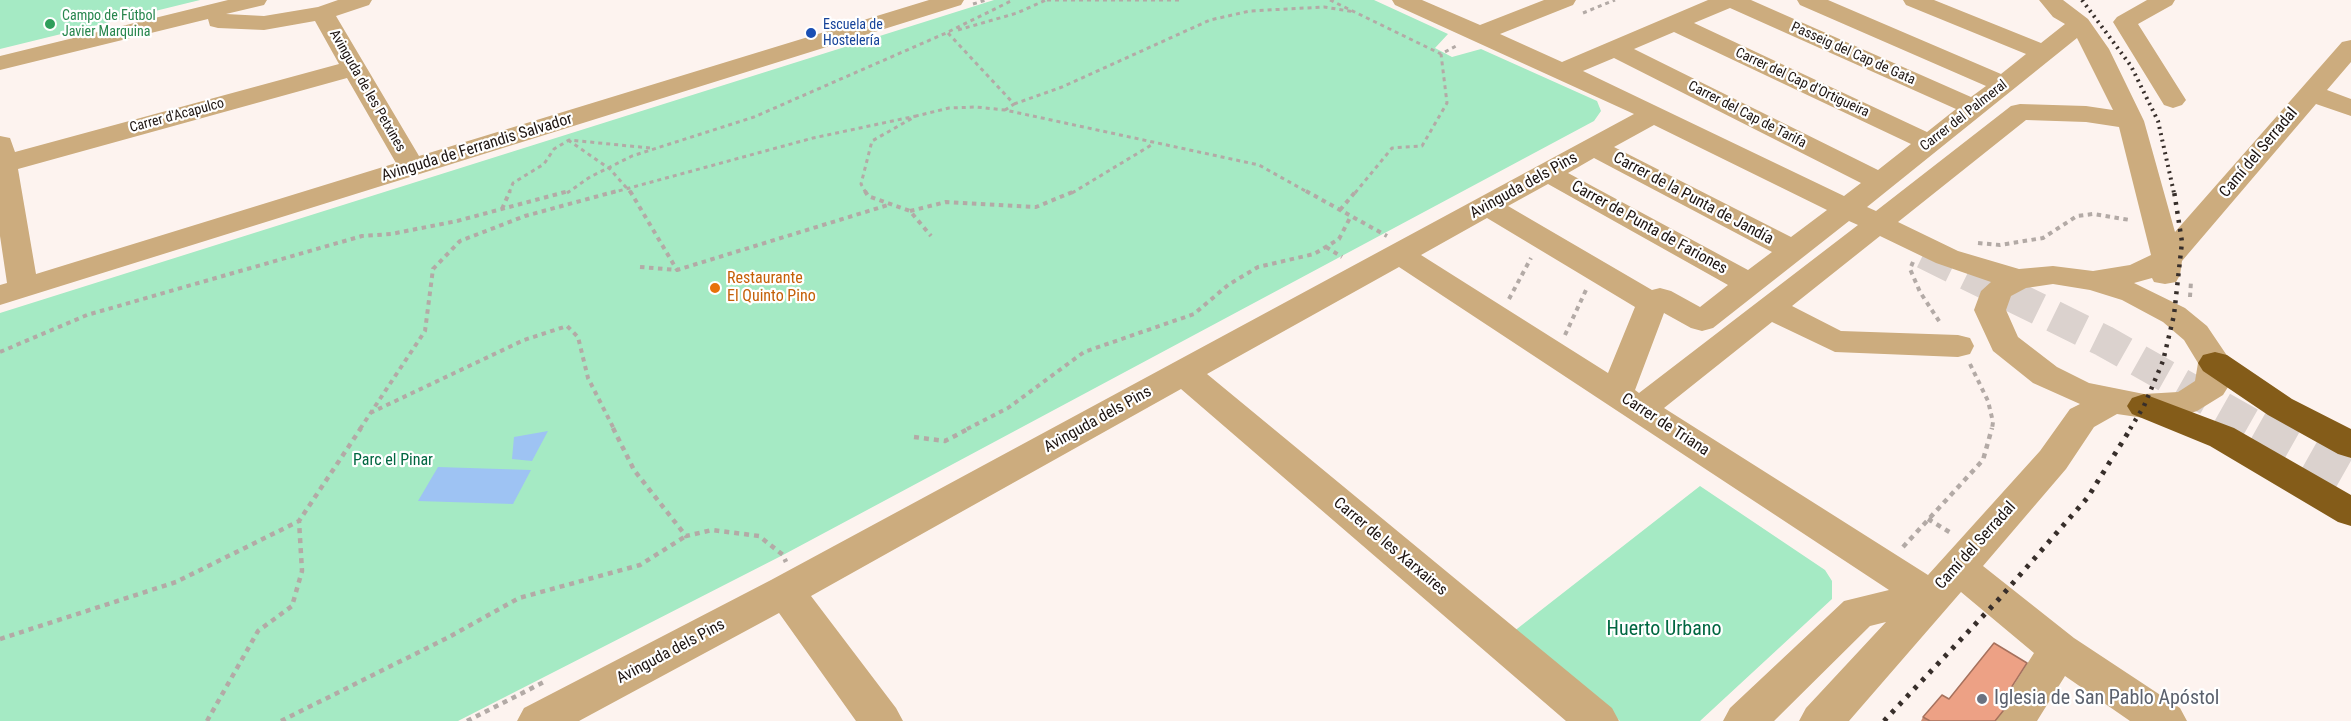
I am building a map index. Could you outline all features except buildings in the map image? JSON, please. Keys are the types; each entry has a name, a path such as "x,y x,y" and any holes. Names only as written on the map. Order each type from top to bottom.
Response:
{"highway":[{"path":"2215,363 2280,407 2351,445"},
{"path":"2128,404 2222,437 2351,512"}],"street":[{"path":"0,63 202,10 227,0"},
{"path":"0,55 256,0"},
{"path":"202,10 214,21 264,23 322,13 361,0"},
{"name":"Avinguda de Ferrandis Salvador","path":"12,292 412,168 562,132 896,8 953,0"},
{"path":"1479,34 1564,0"},
{"path":"1562,71 1728,0"},
{"name":"Passeig del Cap de Gata","path":"1732,0 1974,108"},
{"name":"Passeig del Cap de Gata","path":"1808,0 2004,84"},
{"path":"1914,0 2044,53"},
{"path":"2025,0 2064,12 2097,49 2131,121 2144,164 2156,225 2174,251 2165,284 2170,312"},
{"path":"2164,0 2125,13 2173,100"},
{"path":"1408,1 1654,114 1790,182 1798,190 1845,210 1926,250 1974,283 1990,310 2004,343 2045,375 2077,391 2128,404 2186,403 2211,387 2215,363 2196,333 2170,312 2133,293 2093,280 2053,276 2019,279 1978,269 1926,250"},
{"name":"Carrer del Palmeral","path":"1652,304 1660,298 1702,321 2044,53 2064,12"},
{"name":"Avinguda de les Petxines","path":"322,13 412,168"},
{"name":"Carrer del Cap d'Ortigueira","path":"1675,23 1929,143"},
{"name":"Carrer del Cap de Tarifa","path":"1615,48 1880,182"},
{"name":"Camí del Serradal","path":"2093,280 2138,273 2174,251 2349,51"},
{"name":"Carrer d'Acapulco","path":"1,158 354,68"},
{"path":"2312,91 2351,101"},
{"path":"2312,91 2351,108"},
{"name":"Carrer del Palmeral","path":"1629,402 1770,308 2020,112 2086,114 2131,121"},
{"name":"Avinguda dels Pins","path":"539,721 785,591 1654,114"},
{"path":"1952,125 1985,139"},
{"name":"Carrer de la Punta de Jandía","path":"1594,147 1771,267"},
{"path":"1,158 12,292"},
{"path":"1905,162 1938,176"},
{"name":"Carrer de Punta de Fariones","path":"1548,172 1771,267"},
{"path":"1487,206 1652,304 1629,402"},
{"name":"Carrer de Triana","path":"1405,251 1499,318 1880,564 1999,599 2059,650 2165,721"},
{"path":"1771,267 1801,283"},
{"path":"1990,310 1997,291 2019,279"},
{"path":"1770,308 1836,341 1958,346"},
{"name":"Carrer de les Xarxaires","path":"1184,372 1597,721"},
{"path":"2045,375 2060,407 2066,440"},
{"name":"Camí del Serradal","path":"1821,721 1851,691 2053,460 2082,418 2128,404"},
{"name":"Camí del Serradal","path":"1745,721 1858,612 1944,582"},
{"path":"785,591 881,721"},
{"path":"2013,721 2059,650"}],"path":[{"path":"0,352 87,315 362,236 391,234 565,194 590,177 632,156 754,117 946,33 1014,0"},
{"path":"946,33 1017,13 1047,0 1180,0"},
{"path":"1330,0 1441,54"},
{"path":"1005,110 1014,104 1092,74 1210,20 1250,11 1324,7 1355,12"},
{"path":"946,33 1014,104"},
{"path":"1441,54 1479,34"},
{"path":"1340,210 1392,148 1422,146 1447,103 1441,54"},
{"path":"0,639 176,582 299,521 425,331 433,268 460,241 525,216 813,138 949,108 1005,110 1259,165 1351,216 1405,251"},
{"path":"916,116 872,141 861,184 868,196 910,211 946,202 1036,207 1065,197 1154,143"},
{"path":"562,132 654,149"},
{"path":"562,132 610,169 628,188 677,270"},
{"path":"502,210 513,183 543,164 554,149 562,132"},
{"path":"640,267 677,270 842,217 888,205"},
{"path":"910,211 931,236"},
{"path":"914,437 945,441 1008,408 1084,352 1194,314 1228,285 1258,267 1314,254 1339,239 1351,216"},
{"path":"1880,564 1900,550 1983,460 1990,441 1993,422 1988,401 1958,346 1932,313 1910,269 1915,258 1938,241 1950,239 2000,245 2021,243 2056,232 2078,216 2118,217 2156,225"},
{"path":"1499,318 1542,239"},
{"path":"1326,247 1342,257"},
{"path":"2174,251 2192,258 2190,314 2196,333"},
{"path":"1556,355 1595,270"},
{"path":"370,414 524,340 567,326 578,336 588,378 634,470 686,536"},
{"path":"207,721 258,631 292,606 302,571 299,521"},
{"path":"281,721 448,637 519,598 640,565 686,536 712,530 759,536 786,560 785,591"}],"green space":[{"name":"Campo de Fútbol Javier Marquina","path":"0,0 200,0 0,49"},
{"name":"Parc el Pinar","path":"994,0 1374,0 1448,34 1435,48 1452,57 1481,49 1597,101 1601,111 1594,121 783,555 458,721 0,721 0,313"},
{"name":"Huerto Urbano","path":"1700,486 1825,570 1832,581 1832,599 1700,721 1620,721 1513,632"}],"water":[{"path":"548,431 532,461 512,459 514,437"},
{"path":"438,467 531,470 513,504 418,501"}],"tunnel":[{"path":"1924,253 2104,341 2260,429"},
{"path":"2257,428 2351,481"}],"railway":[{"path":"2082,0 2131,66 2158,121 2174,193"},
{"path":"2130,429 2144,406 2163,361 2174,315 2182,242 2174,191"},
{"path":"1884,721 1999,599 2088,497 2131,428"}],"place":[{"name":"Campo de Fútbol Javier Marquina","path":"50,24"},
{"name":"Escuela de Hostelería","path":"811,33"},
{"name":"Restaurante El Quinto Pino","path":"715,288"},
{"name":"Iglesia de San Pablo Apóstol","path":"1982,699"}]}
